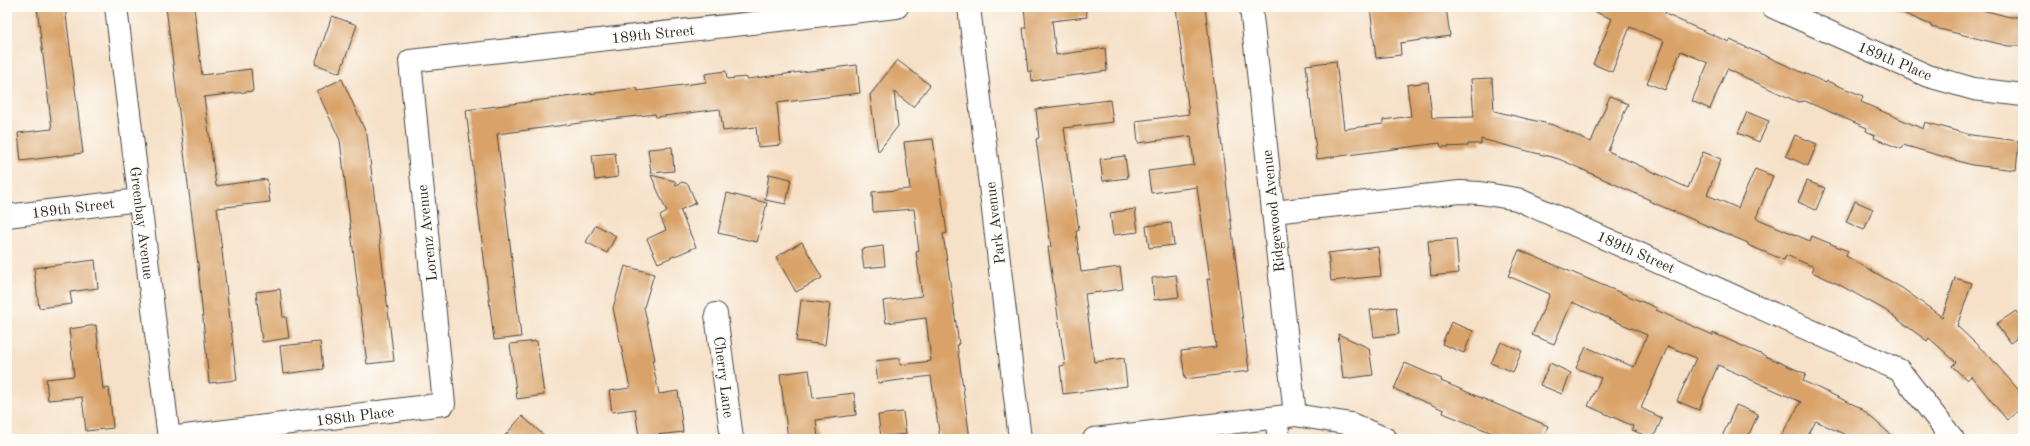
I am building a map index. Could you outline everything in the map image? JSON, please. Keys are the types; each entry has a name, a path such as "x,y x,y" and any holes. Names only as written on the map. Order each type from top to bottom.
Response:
{"street":[{"name":"Greenbay Avenue","path":"116,7 169,439"},
{"name":"189th Street","path":"410,61 897,7"},
{"name":"Park Avenue","path":"969,7 1020,439"},
{"name":"Ridgewood Avenue","path":"1251,7 1273,212 1285,416 1279,439"},
{"name":"189th Place","path":"1774,7 1940,80 1974,89 2023,95"},
{"name":"Lorenz Avenue","path":"410,61 444,404"},
{"name":"189th Street","path":"1273,212 1460,192 1480,193 1517,199 1899,370 1954,439"},
{"name":"189th Street","path":"7,216 139,200"},
{"name":"Cherry Lane","path":"716,314 732,439"},
{"name":"188th Place","path":"169,439 444,404"},
{"path":"1094,439 1285,416 1350,424 1386,439"}],"building":[{"path":"37,7 65,7 83,153 21,161 18,133 52,129"},
{"path":"166,7 194,7 202,75 251,69 253,91 204,97 216,186 267,179 270,202 217,208 237,380 209,383 198,265"},
{"path":"1024,7 1086,7 1087,17 1052,21 1056,55 1105,48 1107,71 1032,81 1031,71 1028,72 1023,28 1026,28"},
{"path":"1176,7 1205,7 1249,371 1185,379 1181,351 1216,347 1207,279 1210,279 1197,187 1151,193 1148,171 1194,165 1191,136 1138,143 1136,121 1189,114"},
{"path":"1370,7 1446,7 1450,36 1400,43 1401,55 1376,58"},
{"path":"1584,7 1655,7 1666,12 1665,14 1729,42 1730,40 1826,83 1827,81 1863,96 1861,102 1923,129 1925,122 1971,135 2019,141 2016,170 1972,165 1903,145 1901,149 1874,138 1875,135 1866,131 1867,128 1805,101 1798,102 1727,69 1710,109 1692,101 1708,63 1681,51 1665,90 1647,83 1664,41 1630,27 1612,72 1593,64 1612,19"},
{"path":"1889,7 1971,7 2010,17 2023,17 2023,46 2008,46 1931,27 1931,25"},
{"path":"332,16 357,25 340,73 315,64"},
{"path":"897,60 930,85 913,107 894,92 898,126 878,152 870,95"},
{"path":"1336,61 1344,129 1383,124 1383,120 1411,116 1407,85 1428,82 1432,118 1474,117 1471,79 1492,78 1494,111 1553,125 1591,142 1610,96 1628,104 1608,151 1688,188 1703,152 1721,159 1707,195 1738,208 1755,169 1773,176 1756,218 1810,241 1812,236 1848,251 1846,256 1902,288 1942,317 1955,278 1972,283 1957,326 1990,357 2023,395 2023,407 2007,420 1971,376 1967,380 1952,366 1956,362 1929,338 1927,341 1885,310 1838,284 1812,272 1814,267 1786,255 1784,260 1748,245 1748,243 1649,201 1650,200 1559,159 1481,139 1481,144 1468,144 1468,146 1441,147 1440,143 1317,159 1306,65"},
{"path":"857,65 860,93 777,103 781,145 758,147 756,127 723,131 720,109 656,117 655,114 497,134 521,337 494,340 466,110 637,88 638,91 706,82 705,74 726,71 727,79 746,77 747,79"},
{"path":"342,79 367,135 394,361 367,364 340,140 317,91"},
{"path":"1110,100 1113,122 1064,128 1079,230 1076,231 1081,272 1120,267 1123,289 1085,294 1094,362 1124,358 1127,386 1063,394 1060,366 1065,365 1048,247 1051,247 1036,139 1039,138 1036,109"},
{"path":"1747,112 1769,121 1759,142 1738,133"},
{"path":"1795,135 1817,144 1808,166 1786,156"},
{"path":"933,139 947,233 943,234 959,344 957,344 970,439 940,439 931,376 878,383 875,361 900,358 900,365 931,361 926,318 886,323 883,301 922,296 916,252 919,251 914,209 873,212 872,192 910,189 904,142"},
{"path":"672,147 674,171 651,173 648,149"},
{"path":"615,153 618,177 595,180 592,155"},
{"path":"1125,156 1128,178 1103,181 1100,159"},
{"path":"769,174 791,179 786,204 765,200"},
{"path":"651,175 675,181 676,185 682,182 688,184 696,203 680,210 696,247 658,263 647,239 666,230 660,216 667,212"},
{"path":"1807,181 1825,188 1816,210 1798,202"},
{"path":"727,193 767,203 757,242 718,233"},
{"path":"1855,201 1873,209 1864,230 1846,222"},
{"path":"1135,209 1138,232 1113,235 1110,213"},
{"path":"1171,223 1174,245 1149,248 1146,226"},
{"path":"596,225 616,236 607,253 586,242"},
{"path":"1456,239 1459,273 1431,276 1428,241"},
{"path":"802,242 822,278 796,292 776,257"},
{"path":"883,246 885,266 864,268 861,249"},
{"path":"1378,247 1381,276 1331,281 1328,253"},
{"path":"1519,250 1657,308 1656,310 1713,335 1713,333 1806,374 1803,381 1859,407 1896,439 1854,439 1816,421 1806,439 1779,439 1801,402 1718,365 1699,410 1677,401 1696,358 1668,346 1641,408 1662,418 1653,439 1632,430 1633,426 1588,406 1601,378 1576,368 1586,347 1634,367 1647,335 1572,302 1554,344 1532,335 1550,294 1508,276"},
{"path":"95,260 98,288 70,292 72,304 39,308 34,268"},
{"path":"625,266 654,274 644,307 655,360 652,360 659,394 678,391 683,432 639,437 635,409 612,412 609,391 630,388 613,308"},
{"path":"1176,275 1179,297 1154,300 1152,278"},
{"path":"280,289 283,317 286,317 289,338 262,342 256,292"},
{"path":"801,300 830,304 825,345 796,341"},
{"path":"1396,307 1399,334 1374,337 1370,310"},
{"path":"2016,311 2023,321 2023,334 2010,343 1996,324"},
{"path":"1451,322 1473,331 1464,353 1442,344"},
{"path":"96,325 103,389 109,388 113,428 86,431 82,397 48,400 46,379 74,376 69,329"},
{"path":"1338,334 1369,348 1373,375 1343,379"},
{"path":"537,341 544,395 517,399 510,344"},
{"path":"320,342 323,369 283,374 280,346"},
{"path":"1501,342 1522,351 1513,372 1491,363"},
{"path":"1405,363 1442,379 1441,381 1548,426 1543,439 1507,439 1443,413 1444,410 1394,389"},
{"path":"1550,363 1571,373 1562,394 1540,385"},
{"path":"809,370 813,398 854,393 856,415 816,420 818,439 788,439 780,374"},
{"path":"1736,405 1758,414 1747,439 1721,439"},
{"path":"903,412 906,434 881,437 878,415"},
{"path":"522,416 548,439 502,439"}]}
